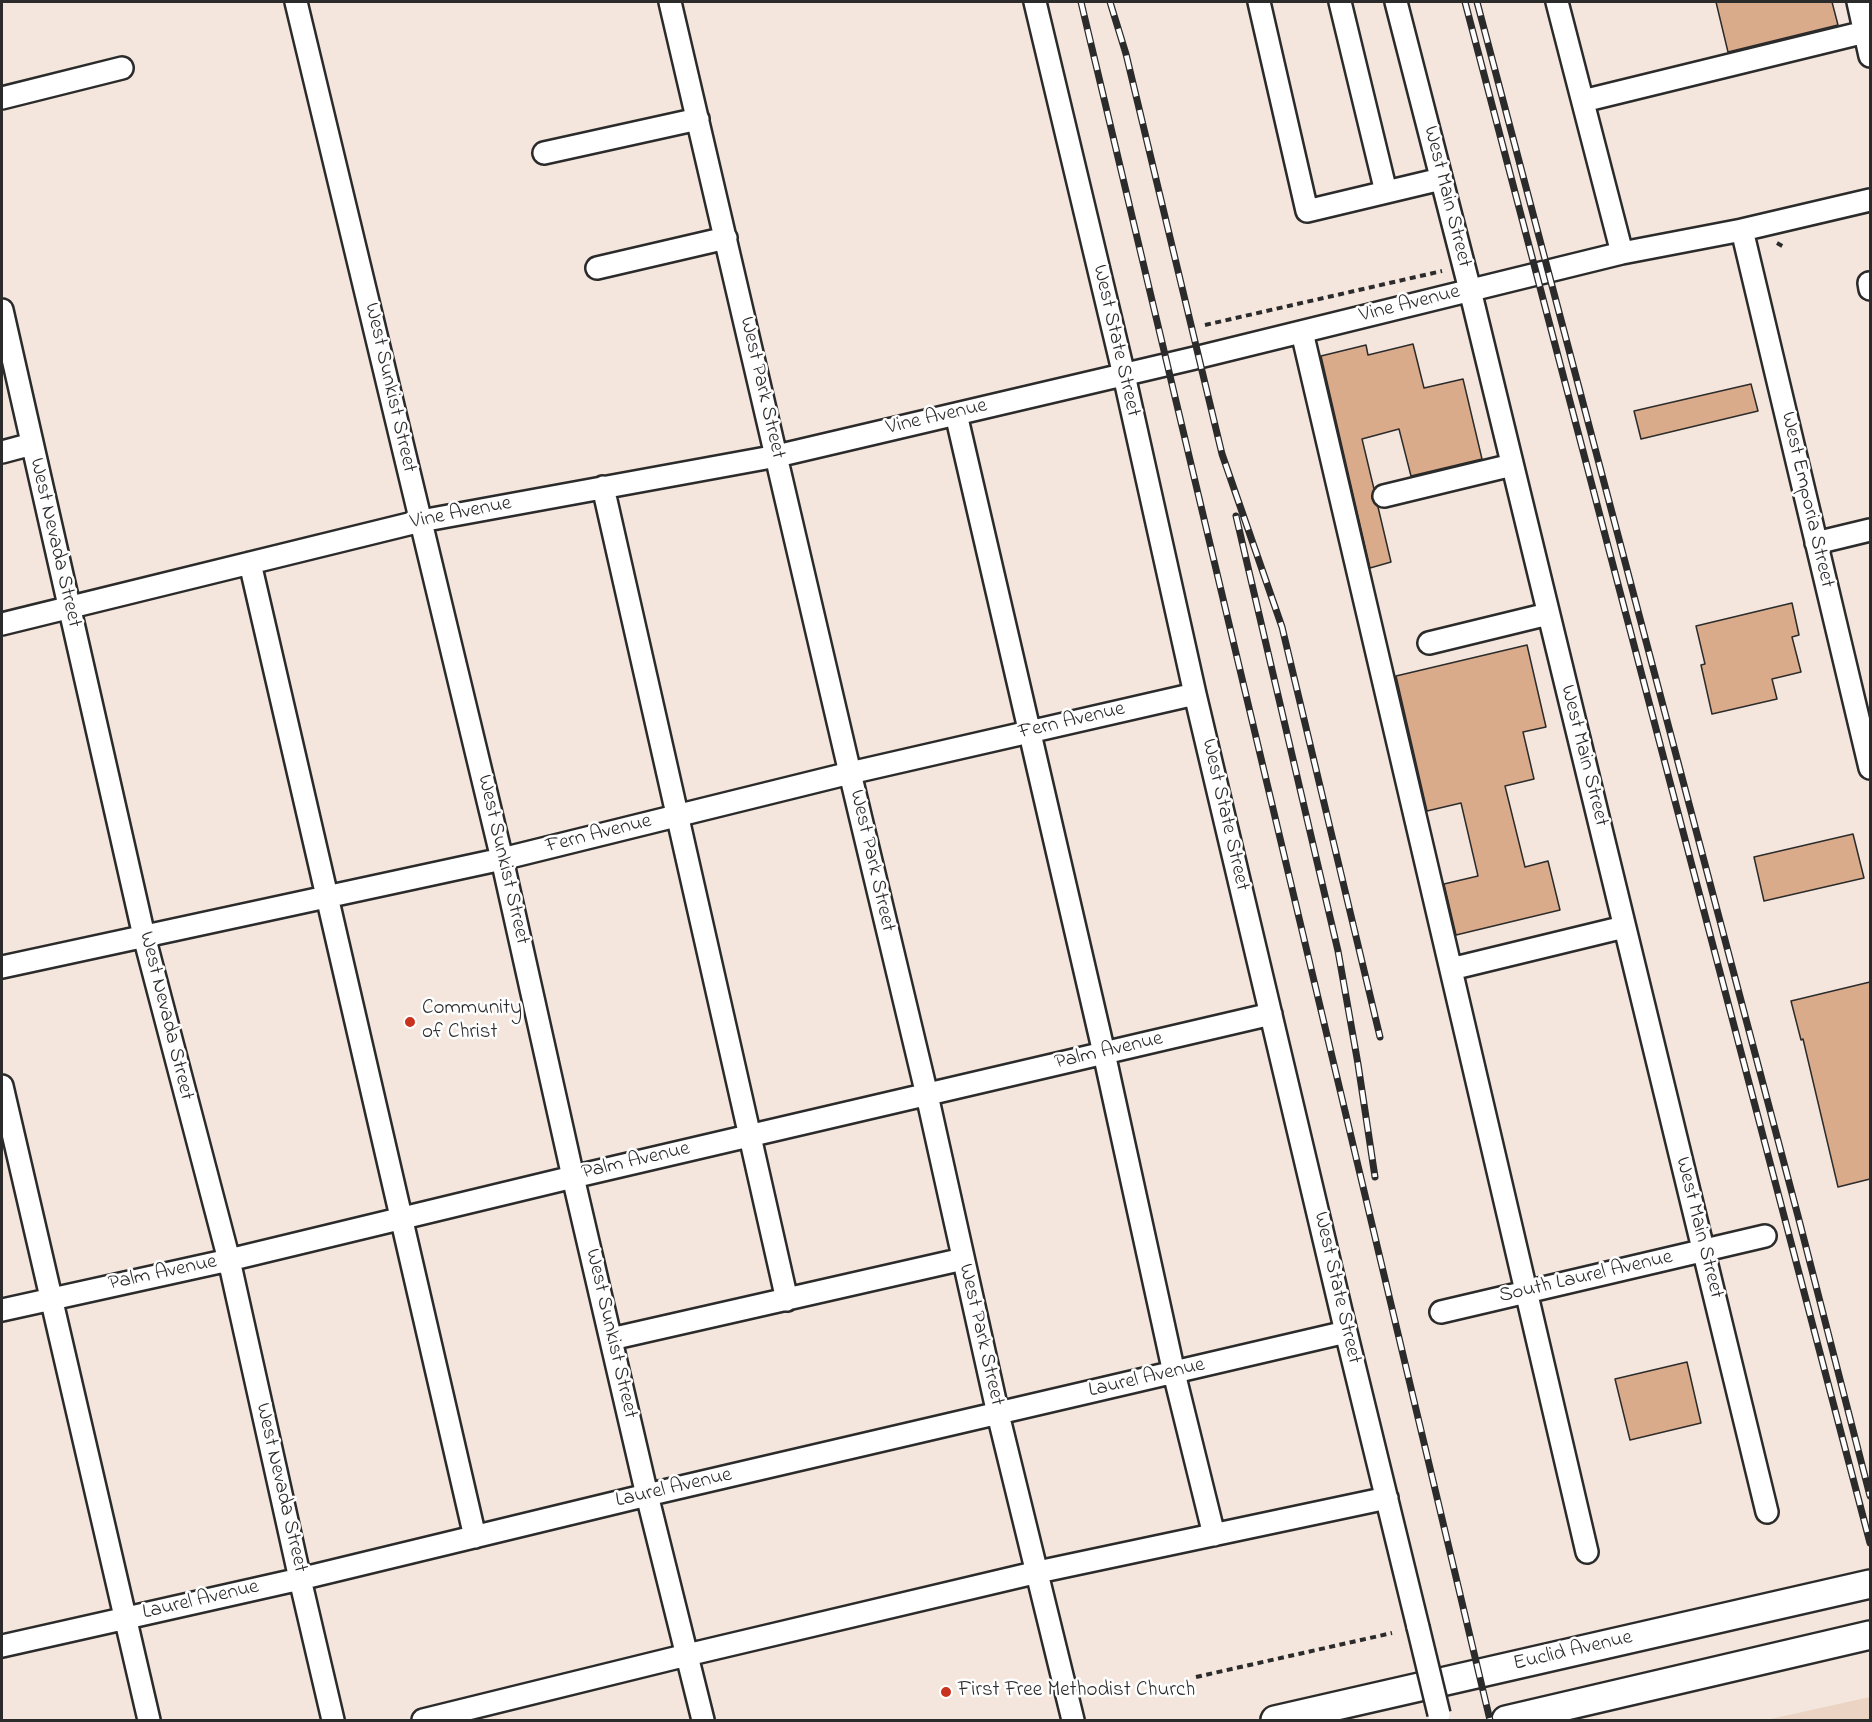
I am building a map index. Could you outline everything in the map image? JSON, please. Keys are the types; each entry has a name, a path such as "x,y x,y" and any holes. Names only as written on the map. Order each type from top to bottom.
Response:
{"main road":[{"name":"Euclid Avenue","path":"1275,1720 1870,1584"},
{"path":"1506,1720 1870,1635"}],"street":[{"name":"West Sunkist Street","path":"296,2 502,859 647,1495 703,1720"},
{"name":"West Park Street","path":"670,2 927,1095 998,1414 1073,1720"},
{"name":"West State Street","path":"1035,2 1124,375 1195,694 1440,1720"},
{"path":"1259,2 1307,211 1441,178"},
{"path":"1340,2 1386,192"},
{"name":"West Main Street","path":"1396,2 1470,290 1767,1512"},
{"path":"1557,2 1622,253"},
{"path":"1858,2 1867,33 1870,56"},
{"path":"1583,101 1867,33"},
{"path":"2,98 122,68"},
{"path":"544,153 698,119"},
{"name":"Vine Avenue","path":"2,624 421,521 777,456 1124,375 1622,253 1742,230 1870,200"},
{"name":"West Emporia Street","path":"1742,230 1870,768"},
{"path":"597,268 726,238"},
{"path":"1870,283 1870,289"},
{"name":"West Nevada Street","path":"2,310 4,337 32,444 144,936 229,1260 333,1720"},
{"path":"1302,332 1587,1552"},
{"path":"956,414 1031,732 1174,1372 1214,1534"},
{"path":"2,452 32,444"},
{"path":"1384,496 1512,465"},
{"path":"603,488 787,1300"},
{"path":"1816,543 1870,530"},
{"path":"250,563 474,1537"},
{"path":"1429,643 1548,614"},
{"name":"Fern Avenue","path":"2,967 502,859 850,773 1195,694"},
{"path":"1451,969 1624,927"},
{"name":"Palm Avenue","path":"2,1310 229,1260 1271,1014"},
{"path":"2,1086 149,1720"},
{"name":"South Laurel Avenue","path":"1441,1312 1765,1236"},
{"path":"611,1339 963,1259"},
{"name":"Laurel Avenue","path":"2,1646 300,1579 647,1495 1346,1332"},
{"path":"423,1720 1038,1572 1386,1498"}],"path":[{"path":"1774,240 1786,248"},
{"path":"1205,325 1442,271"},
{"path":"1196,1677 1392,1633"}],"shaded area":[{"path":"1870,1697 1870,1720 1766,1720"}],"building":[{"path":"1716,2 1832,2 1838,25 1728,52"},
{"path":"1413,344 1424,388 1463,379 1482,459 1411,476 1399,429 1362,439 1374,489 1372,498 1378,507 1391,562 1370,568 1321,356 1366,345 1368,355"},
{"path":"1751,384 1758,411 1641,439 1634,411"},
{"path":"1792,603 1799,635 1792,637 1801,672 1772,679 1777,699 1712,714 1701,665 1705,664 1696,626"},
{"path":"1527,645 1546,727 1523,732 1534,779 1505,786 1525,867 1548,861 1560,910 1456,935 1444,884 1478,876 1461,803 1427,811 1396,676"},
{"path":"1853,834 1864,878 1764,901 1754,857"},
{"path":"1870,982 1870,1179 1838,1187 1803,1039 1801,1040 1791,1001"},
{"path":"1687,1362 1701,1423 1630,1440 1615,1379"}],"railway":[{"path":"1081,2 1490,1720"},
{"path":"1110,2 1126,54 1222,454 1282,627 1380,1037"},
{"path":"1465,2 1870,1543"},
{"path":"1477,2 1870,1496"},
{"path":"1236,516 1338,951 1375,1177"}],"place":[{"name":"Community of Christ","path":"410,1022"},
{"name":"First Free Methodist Church","path":"946,1692"}]}
